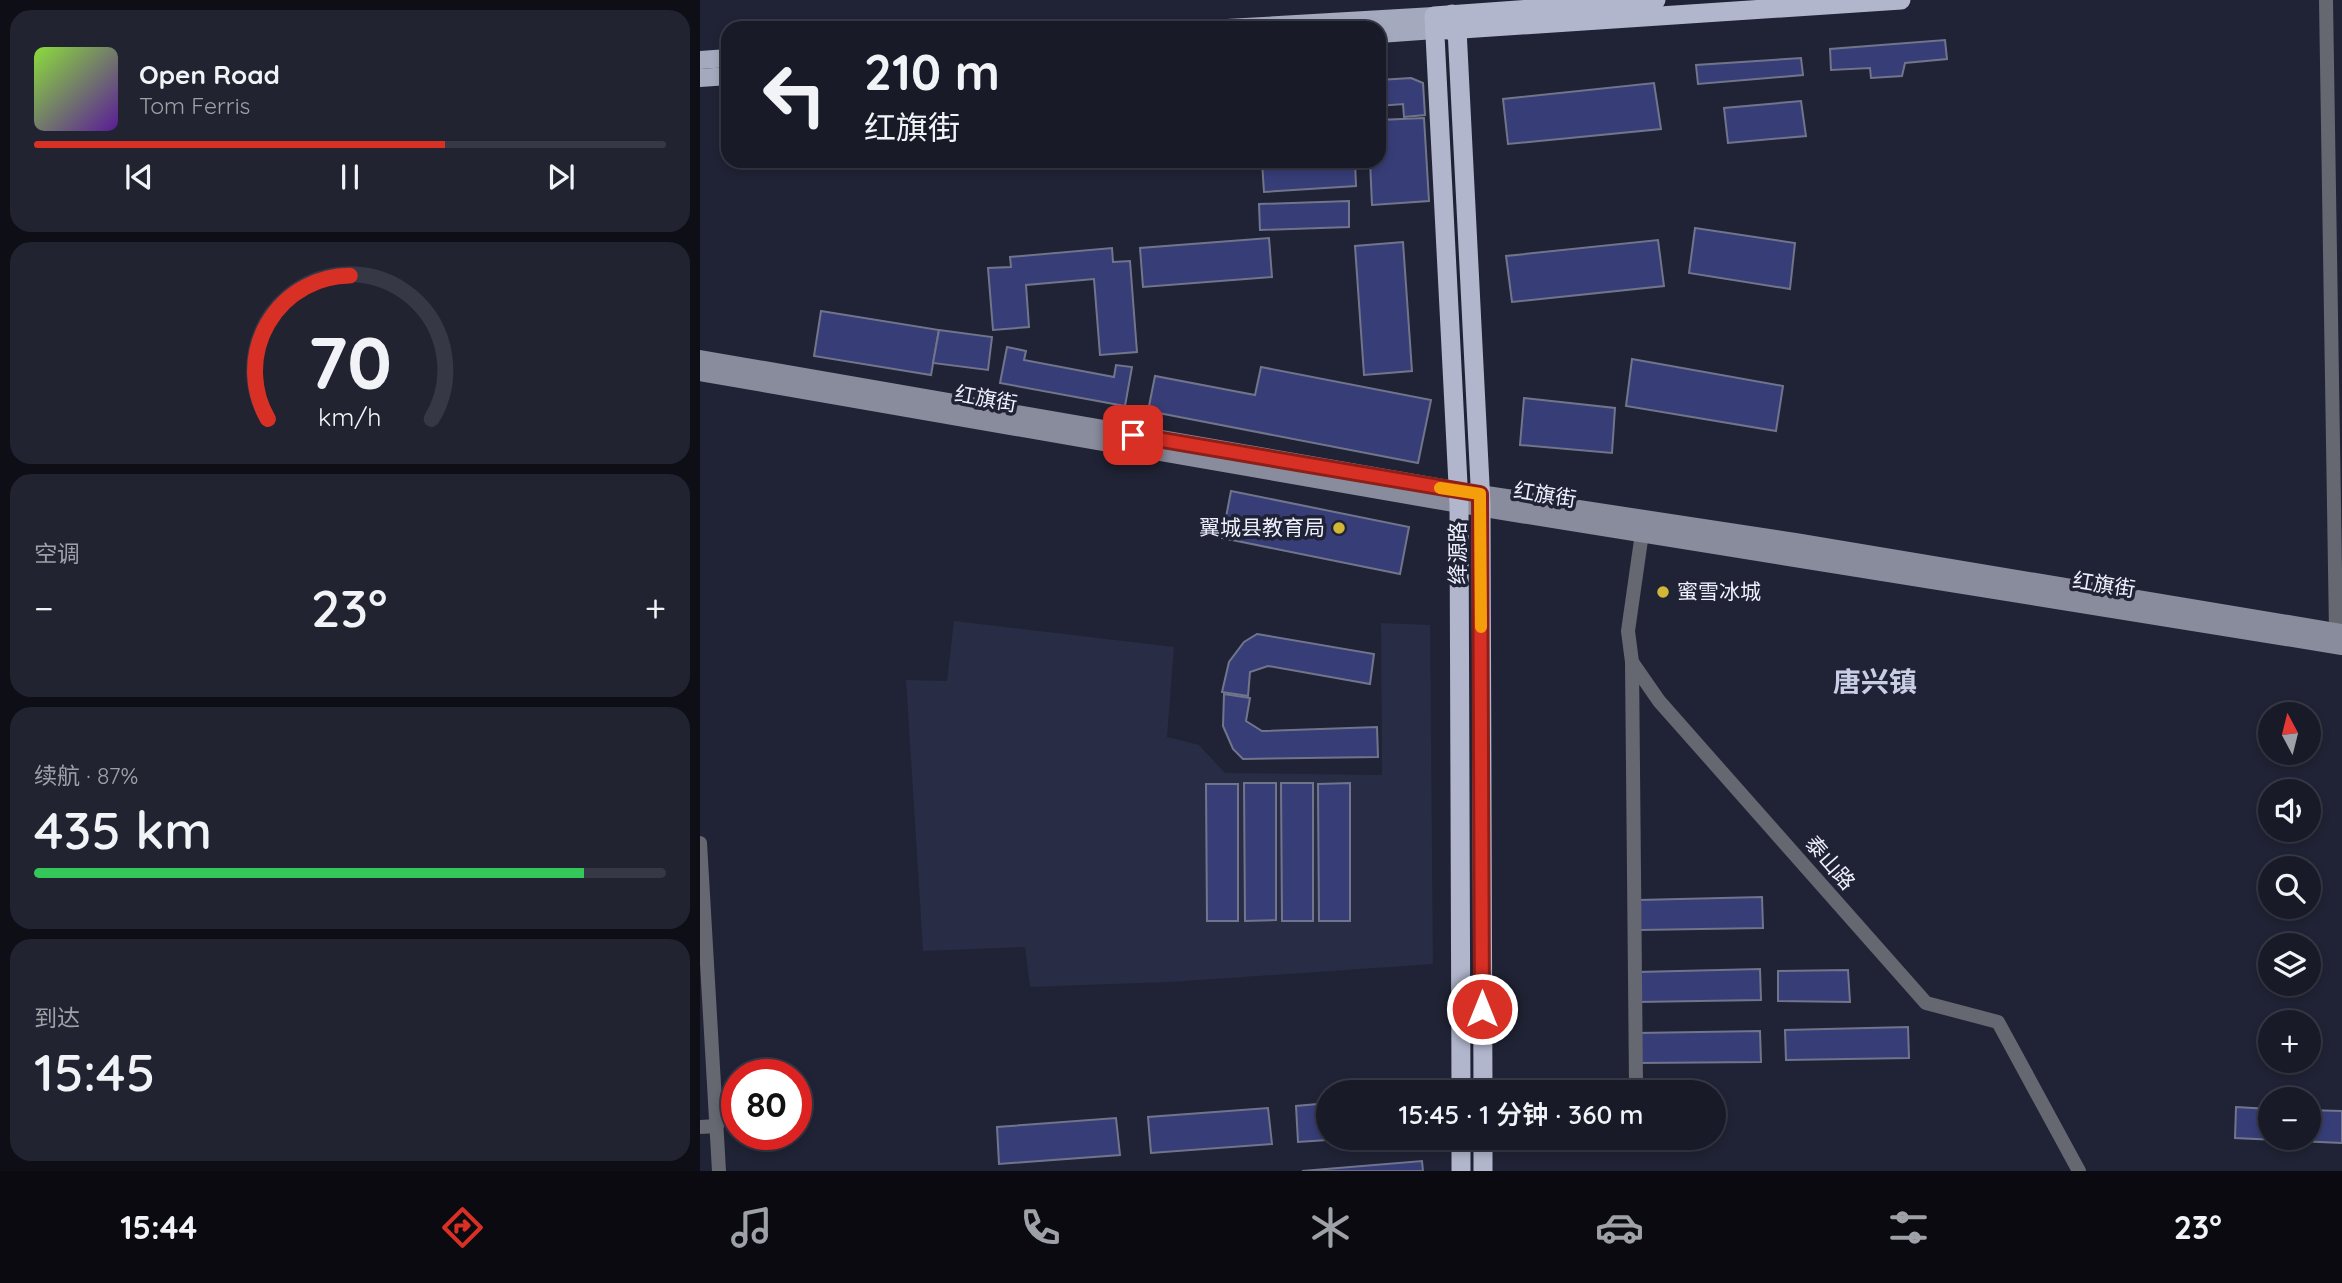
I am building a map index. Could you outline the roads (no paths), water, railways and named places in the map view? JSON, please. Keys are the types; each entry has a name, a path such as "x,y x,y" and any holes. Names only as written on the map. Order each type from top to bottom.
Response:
{"highway":[{"path":"1444,22 1656,0"},
{"path":"1444,22 1901,0"},
{"name":"绛源路","path":"1444,22 1459,498 1461,1080"},
{"name":"绛源路","path":"1444,22 1480,501 1483,1080"},
{"path":"1461,1150 1461,1171"},
{"path":"1483,1150 1483,1171"}],"main road":[{"path":"1386,24 1444,22"},
{"path":"1386,33 1444,22"},
{"path":"700,60 721,58"},
{"path":"700,78 721,76"},
{"name":"红旗街","path":"700,359 1459,498"},
{"name":"红旗街","path":"700,372 1459,498 1795,542 2340,637"},
{"name":"红旗街","path":"1480,501 1642,533 2340,637"}],"street":[{"path":"2326,0 2340,637"},
{"name":"泰山路","path":"1642,533 1628,631 1632,662 1659,701 1926,1003 1998,1023 2079,1171"},
{"path":"1632,662 1636,1080"},
{"path":"700,843 719,1171"},
{"path":"700,1127 717,1126"}],"place":[{"name":"翼城县教育局","path":"1339,528"},
{"name":"蜜雪冰城","path":"1663,592"}],"district":[{"name":"唐兴镇","path":"1875,682"}]}
